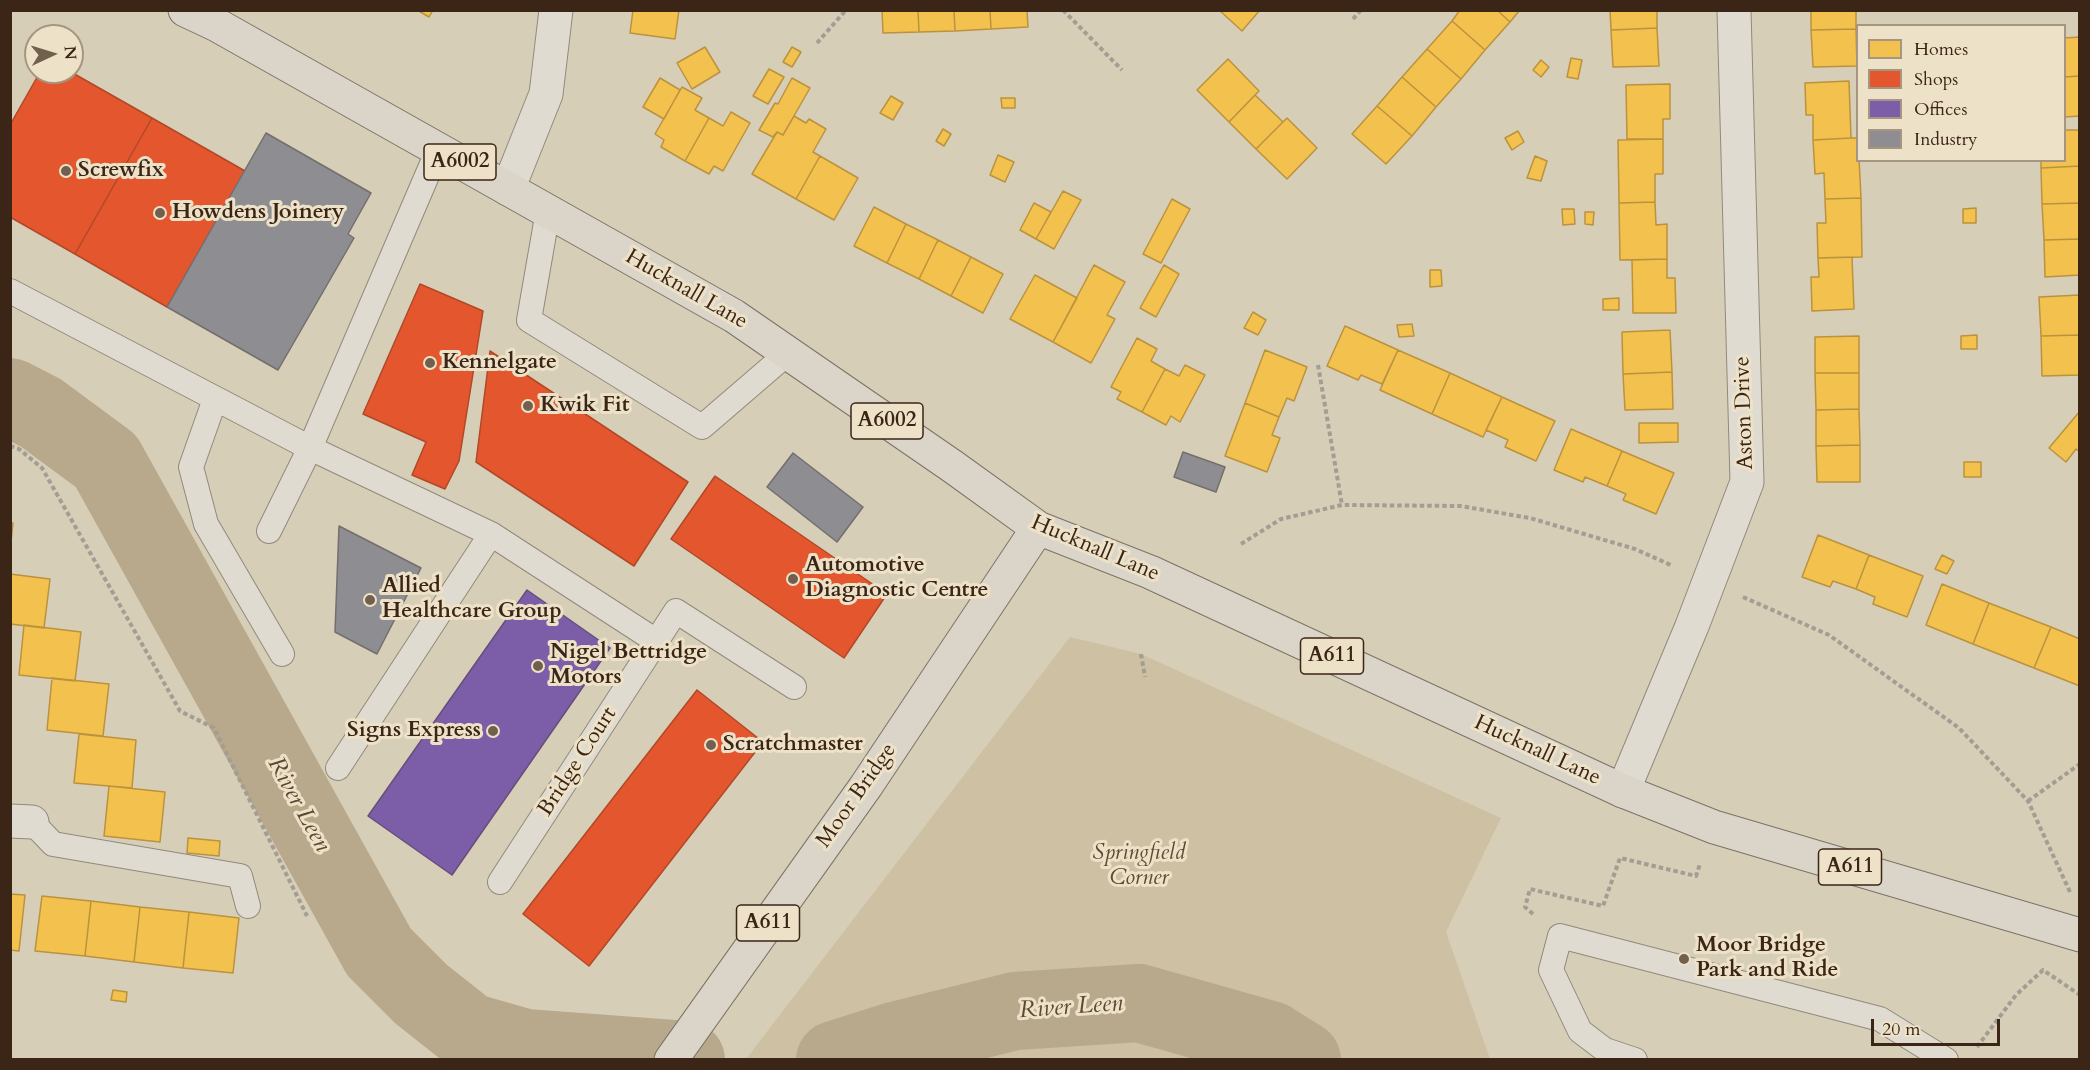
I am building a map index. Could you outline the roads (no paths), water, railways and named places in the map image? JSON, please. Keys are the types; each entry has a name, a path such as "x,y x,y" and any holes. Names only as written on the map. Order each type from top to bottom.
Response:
{"main road":[{"name":"Hucknall Lane","path":"185,10 217,25 734,316 1038,528 1159,576 1623,791 1714,827 2079,935"},
{"name":"Moor Bridge","path":"671,1059 866,786 1038,528"}],"street":[{"path":"508,189 546,94 556,10"},
{"name":"Aston Drive","path":"1623,791 1692,626 1747,483 1734,10"}],"lane":[{"path":"269,531 310,448 438,150"},
{"path":"548,211 529,320 702,427 788,353"},
{"path":"10,291 310,448 491,534 656,641"},
{"path":"215,399 191,467 206,524 282,654"},
{"path":"338,768 491,534"},
{"name":"Bridge Court","path":"500,882 676,611 794,687"},
{"path":"21,821 53,844 240,876 248,906"},
{"path":"1635,1059 1605,1050 1580,1031 1551,970 1560,936 1880,1019 1946,1059"}],"waterway":[{"name":"River Leen","path":"10,397 41,413 106,461 379,952 421,994 469,1032 525,1048 686,1060"},
{"name":"River Leen","path":"835,1060 898,1040 1015,1011 1139,1003 1270,1040 1302,1060"}],"place":[{"name":"Screwfix","path":"66,171"},
{"name":"Howdens Joinery","path":"160,213"},
{"name":"Kennelgate","path":"430,363"},
{"name":"Kwik Fit","path":"528,406"},
{"name":"Automotive Diagnostic Centre","path":"793,579"},
{"name":"Allied Healthcare Group","path":"370,600"},
{"name":"Nigel Bettridge Motors","path":"538,666"},
{"name":"Signs Express","path":"493,731"},
{"name":"Scratchmaster","path":"711,745"},
{"name":"Moor Bridge Park and Ride","path":"1684,959"}],"park label":[{"name":"Springfield Corner","path":"1139,866"}]}
